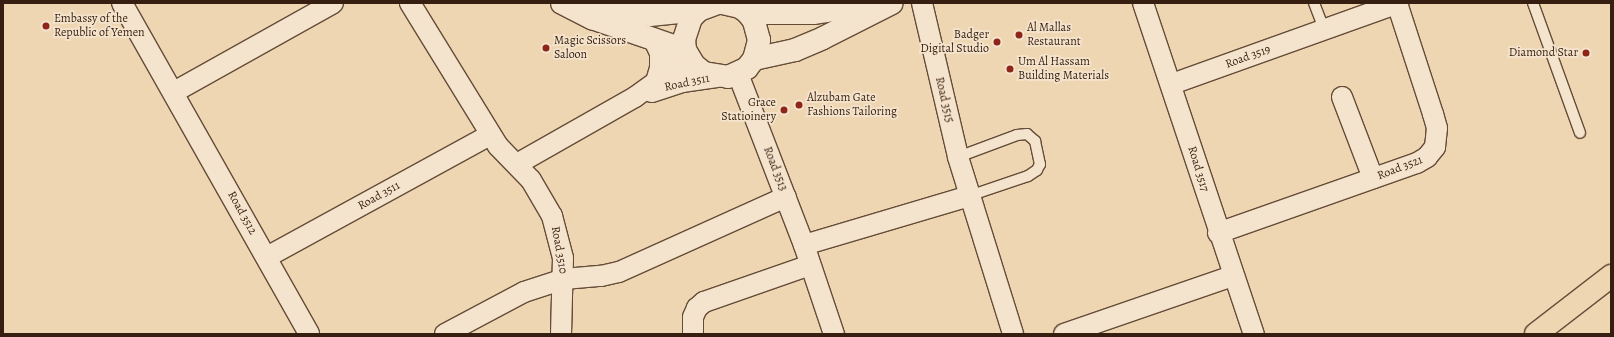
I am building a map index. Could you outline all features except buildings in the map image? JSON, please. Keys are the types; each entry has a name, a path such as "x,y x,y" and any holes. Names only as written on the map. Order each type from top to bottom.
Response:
{"highway":[{"path":"1536,334 1611,276"}],"street":[{"name":"Road 3512","path":"122,3 174,92 309,334"},
{"path":"174,92 333,3"},
{"name":"Road 3510","path":"410,3 490,135 498,146 517,164 543,197 552,216 563,258 564,279 595,277 619,272 786,197"},
{"path":"562,3 592,18 686,52"},
{"path":"594,3 622,12 650,15 709,7"},
{"path":"709,7 686,28 686,52 694,65 704,73 716,77 738,74 754,59 760,40 754,21 748,14 740,7 722,3"},
{"path":"748,14 806,14 842,6 880,3"},
{"path":"754,59 795,50 892,3"},
{"name":"Road 3515","path":"922,3 958,157 1013,334"},
{"name":"Road 3517","path":"1143,3 1172,84 1232,276 1254,334"},
{"name":"Road 3519","path":"1172,84 1398,3"},
{"name":"Road 3521","path":"1218,233 1374,178 1427,157 1435,147 1437,137 1433,114 1398,3"},
{"path":"655,40 661,53 661,68 657,82"},
{"name":"Road 3511","path":"517,164 634,97 657,82 675,68 686,52"},
{"name":"Road 3513","path":"738,74 804,245 834,334"},
{"name":"Road 3511","path":"634,97 682,82 716,77"},
{"path":"1342,96 1374,178"},
{"name":"Road 3511","path":"267,257 490,135"},
{"path":"804,245 969,196"},
{"path":"693,334 693,317 697,308 704,302 810,265"},
{"path":"1064,334 1232,276"},
{"path":"445,334 524,292 564,279 561,334"}],"lane":[{"path":"1314,3 1324,29"},
{"path":"1533,3 1580,133"},
{"path":"958,157 1017,135 1027,134 1035,141 1040,164 1037,170 1028,176 969,196"}],"place":[{"name":"Embassy of the Republic of Yemen","path":"46,26"},
{"name":"Al Mallas Restaurant","path":"1019,35"},
{"name":"Badger Digital Studio","path":"997,42"},
{"name":"Magic Scissors Saloon","path":"546,48"},
{"name":"Diamond Star","path":"1586,53"},
{"name":"Um Al Hassam Building Materials","path":"1010,69"},
{"name":"Alzubam Gate Fashions Tailoring","path":"799,105"},
{"name":"Grace Statioinery","path":"784,110"}]}
